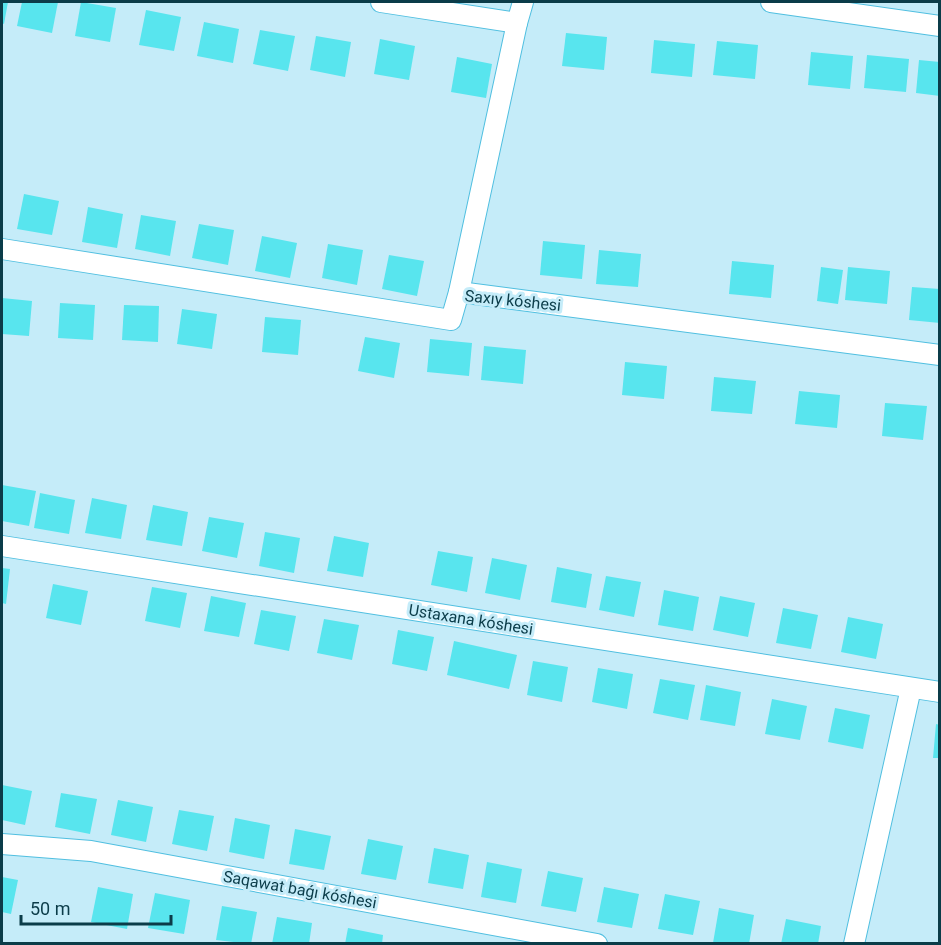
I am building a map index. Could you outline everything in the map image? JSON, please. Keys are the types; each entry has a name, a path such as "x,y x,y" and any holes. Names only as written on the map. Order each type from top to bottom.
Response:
{"street":[{"path":"381,2 517,23"},
{"path":"459,292 523,2"},
{"path":"771,2 939,26"},
{"name":"Saxıy kóshesi","path":"2,249 451,320 459,292 939,355"},
{"name":"Ustaxana kóshesi","path":"2,546 939,692"},
{"path":"854,944 911,688"},
{"name":"Saqawat baǵı kóshesi","path":"2,844 91,851 597,944"}],"building":[{"path":"2,2 8,2 4,24 2,23"},
{"path":"22,2 58,2 52,33 17,26"},
{"path":"81,2 116,8 110,42 75,36"},
{"path":"146,10 181,17 174,51 139,45"},
{"path":"204,22 239,29 233,63 197,56"},
{"path":"260,30 295,36 288,71 253,64"},
{"path":"566,33 607,37 604,70 562,66"},
{"path":"316,36 351,42 345,77 310,70"},
{"path":"380,39 415,46 409,80 374,74"},
{"path":"654,40 695,44 692,77 651,73"},
{"path":"717,41 758,45 755,79 713,75"},
{"path":"811,52 853,56 850,89 808,85"},
{"path":"867,55 909,59 906,92 864,88"},
{"path":"457,57 492,64 486,98 451,92"},
{"path":"919,60 940,62 940,96 916,93"},
{"path":"24,194 59,201 52,235 17,229"},
{"path":"88,207 123,214 117,248 82,242"},
{"path":"141,215 176,221 170,256 135,249"},
{"path":"199,224 234,230 228,265 192,258"},
{"path":"262,236 297,243 290,278 255,271"},
{"path":"543,241 585,245 582,279 540,275"},
{"path":"328,244 363,250 357,285 322,278"},
{"path":"599,250 641,254 638,287 596,284"},
{"path":"389,255 424,261 417,296 382,289"},
{"path":"732,261 774,265 771,298 729,294"},
{"path":"821,267 843,270 838,304 817,301"},
{"path":"848,267 890,271 887,304 845,300"},
{"path":"912,287 940,289 940,323 909,320"},
{"path":"2,298 32,301 29,336 2,334"},
{"path":"60,303 95,305 93,340 58,338"},
{"path":"124,305 159,306 158,342 122,340"},
{"path":"182,309 217,314 212,349 177,344"},
{"path":"265,317 301,320 298,355 262,352"},
{"path":"365,337 400,343 394,378 358,371"},
{"path":"430,339 472,343 469,376 427,372"},
{"path":"484,346 526,350 523,384 481,380"},
{"path":"625,362 667,366 664,399 622,395"},
{"path":"714,377 756,381 752,414 711,411"},
{"path":"799,391 840,395 837,428 795,424"},
{"path":"885,403 927,406 923,440 882,436"},
{"path":"2,485 36,491 29,526 2,521"},
{"path":"40,493 75,500 69,534 34,528"},
{"path":"92,498 127,505 121,539 85,533"},
{"path":"153,505 188,512 182,546 146,540"},
{"path":"209,517 244,523 237,558 202,551"},
{"path":"265,532 300,538 294,573 259,566"},
{"path":"334,536 369,543 363,577 327,571"},
{"path":"438,551 473,557 467,592 431,585"},
{"path":"492,558 527,565 520,600 485,593"},
{"path":"557,567 592,574 586,608 551,602"},
{"path":"2,568 10,569 6,604 2,603"},
{"path":"606,576 641,582 634,617 599,610"},
{"path":"53,584 88,591 81,625 46,618"},
{"path":"152,587 187,593 180,628 145,621"},
{"path":"664,590 699,597 693,631 658,625"},
{"path":"211,596 246,603 239,637 204,631"},
{"path":"720,596 755,603 748,637 713,630"},
{"path":"783,608 818,615 811,649 776,643"},
{"path":"261,610 296,616 289,651 254,644"},
{"path":"848,617 883,624 876,659 841,652"},
{"path":"324,619 359,625 352,660 317,653"},
{"path":"398,630 434,637 427,671 392,664"},
{"path":"454,641 517,655 509,689 447,675"},
{"path":"533,661 568,667 562,702 527,695"},
{"path":"598,668 633,674 627,709 592,702"},
{"path":"660,679 695,685 688,720 653,713"},
{"path":"706,685 741,692 735,726 700,720"},
{"path":"772,699 807,706 800,740 765,734"},
{"path":"835,708 870,715 863,749 828,742"},
{"path":"936,724 940,725 940,758 933,758"},
{"path":"2,785 32,791 25,825 2,820"},
{"path":"61,793 97,799 90,834 55,827"},
{"path":"118,800 153,807 146,842 111,835"},
{"path":"179,810 214,816 207,851 172,844"},
{"path":"235,818 270,825 264,859 229,852"},
{"path":"295,829 331,836 324,870 289,864"},
{"path":"368,839 403,846 396,880 361,874"},
{"path":"434,848 469,855 463,889 428,883"},
{"path":"487,862 522,869 516,903 481,897"},
{"path":"548,871 583,878 576,912 541,906"},
{"path":"2,877 18,880 11,914 2,912"},
{"path":"98,887 133,894 127,929 91,922"},
{"path":"604,887 639,894 632,928 597,922"},
{"path":"155,893 190,900 184,934 148,928"},
{"path":"665,894 700,901 693,935 658,929"},
{"path":"222,906 257,912 251,944 216,940"},
{"path":"719,908 754,915 749,944 713,943"},
{"path":"277,917 312,923 309,944 272,944"},
{"path":"786,919 821,926 818,944 781,944"},
{"path":"348,928 383,935 382,944 345,944"}]}
